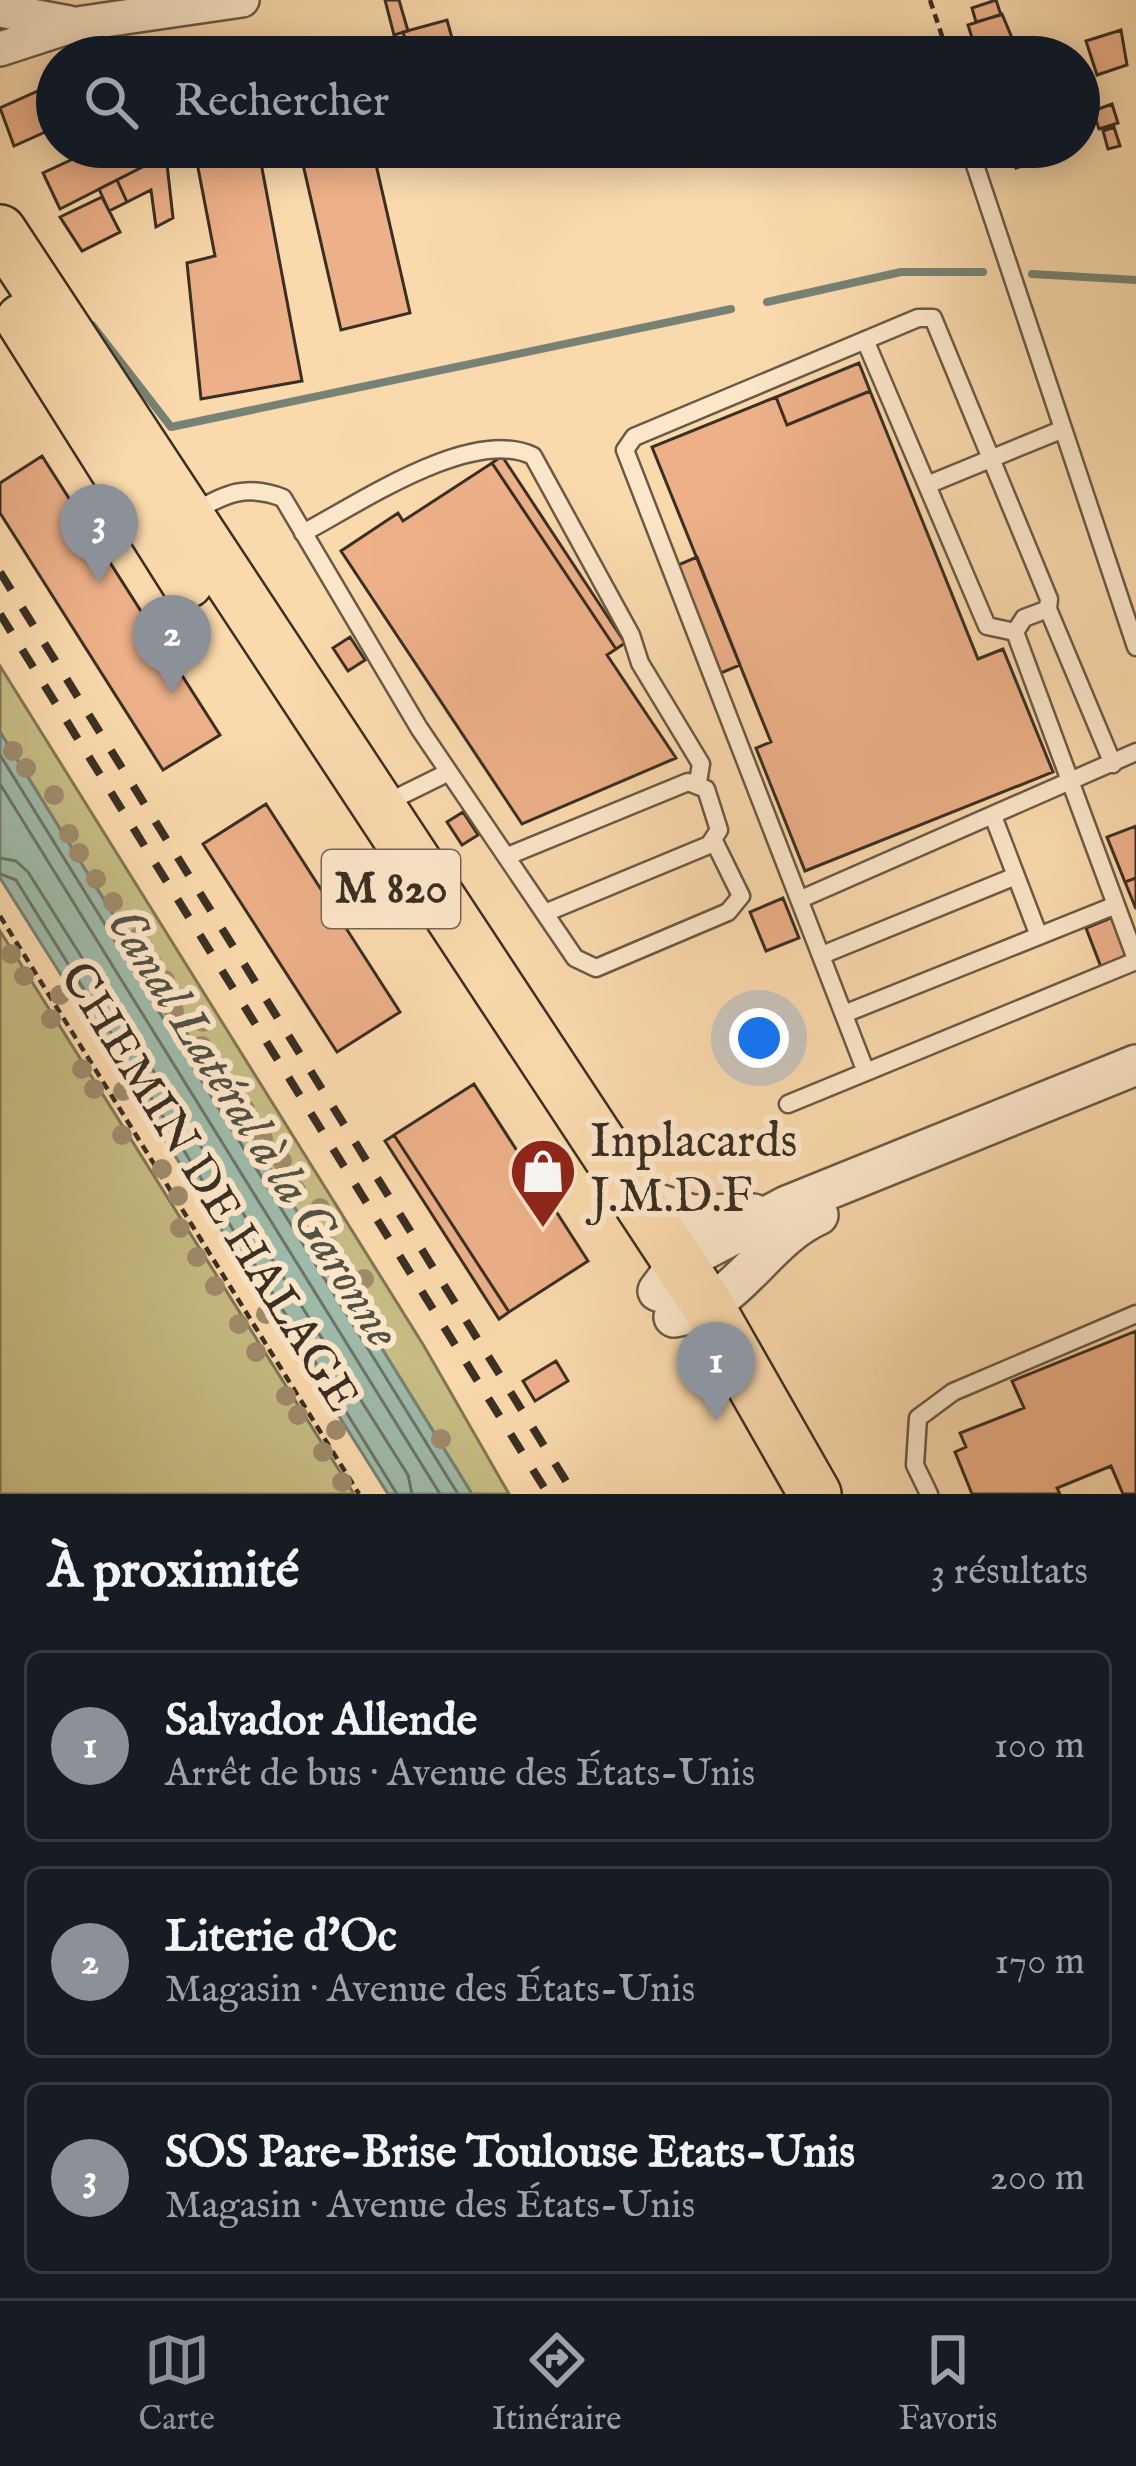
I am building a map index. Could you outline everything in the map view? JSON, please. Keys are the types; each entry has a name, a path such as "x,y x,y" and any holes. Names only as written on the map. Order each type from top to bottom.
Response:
{"main road":[{"name":"M 820","path":"0,232 636,1197 680,1295 785,1494"},
{"name":"M 820","path":"0,283 46,365 265,702 815,1494"}],"street":[{"path":"0,10 93,16 242,0"},
{"path":"37,36 93,16"},
{"path":"0,49 36,36"},
{"path":"636,1197 692,1215 718,1217 787,1206 1136,1065"},
{"path":"680,1295 809,1219 1136,1090"},
{"path":"680,1295 787,1206"}],"lane":[{"path":"976,168 1136,647"},
{"path":"866,1072 626,450 634,437 918,318 933,318 1113,764"},
{"path":"865,340 986,626 1015,632"},
{"path":"927,485 1061,430"},
{"path":"303,533 423,471 478,449 515,447 532,456 631,634 640,662 693,748 701,764 698,782"},
{"path":"187,516 230,490 263,490 283,498 449,772 510,855 575,958 596,968 728,912 741,896 713,839"},
{"path":"1015,632 1024,618 1048,609"},
{"path":"788,1104 1136,960 1072,792 1075,782 1015,632"},
{"path":"801,899 1136,752"},
{"path":"376,808 449,772"},
{"path":"545,913 709,845 719,830 706,789 698,782"},
{"path":"510,855 602,813 698,782"},
{"path":"992,816 1039,936"},
{"path":"822,955 1016,876"},
{"path":"844,1014 1116,905"},
{"path":"929,1494 915,1466 918,1418 952,1393 1136,1314"}],"path":[{"path":"930,0 942,36"},
{"name":"CHEMIN DE HALAGE","path":"0,916 359,1494"}],"shaded area":[{"path":"0,666 424,1346 509,1494 472,1494 0,732"},
{"path":"0,931 354,1494 0,1494"}],"water":[{"path":"0,732 472,1494 388,1494 0,878"}],"building":[{"path":"385,0 399,0 408,31 394,35"},
{"path":"996,0 1001,15 976,22 972,8"},
{"path":"1002,14 1011,36 971,36 968,25"},
{"path":"447,20 451,36 404,36 403,32"},
{"path":"1121,30 1127,65 1100,74 1100,37"},
{"path":"36,92 36,136 14,146 0,108"},
{"path":"1112,104 1118,123 1100,129 1100,108"},
{"path":"1114,127 1120,146 1108,149 1103,131"},
{"path":"54,168 140,168 60,209 43,173"},
{"path":"141,168 167,168 173,218 156,227 151,190 127,202 117,180"},
{"path":"198,168 262,168 302,381 201,399 187,263 215,256"},
{"path":"304,168 377,168 410,313 341,330"},
{"path":"117,180 127,202 109,211 99,189"},
{"path":"102,197 120,232 82,251 60,217"},
{"path":"859,363 870,391 787,425 776,397"},
{"path":"870,391 978,659 1003,649 1053,772 805,871 756,748 771,742 652,447 776,397 787,425"},
{"path":"42,456 220,735 163,770 0,513 0,483"},
{"path":"502,456 625,643 616,649 492,463"},
{"path":"492,463 616,649 607,655 676,758 522,824 341,551 398,513 403,521"},
{"path":"697,557 740,665 721,673 678,565"},
{"path":"350,637 365,660 348,671 333,648"},
{"path":"266,804 400,1012 337,1052 203,844"},
{"path":"463,812 478,835 462,845 447,822"},
{"path":"1136,826 1136,878 1125,882 1107,837"},
{"path":"1136,878 1136,909 1125,882"},
{"path":"783,898 799,938 766,951 750,912"},
{"path":"1113,917 1128,956 1101,967 1086,928"},
{"path":"474,1084 588,1261 509,1312 394,1135"},
{"path":"394,1135 509,1312 499,1319 385,1141"},
{"path":"1136,1331 1136,1494 1123,1494 1111,1466 1057,1488 1060,1494 972,1494 955,1452 966,1447 960,1433 1024,1408 1012,1381"},
{"path":"556,1361 568,1381 535,1401 523,1381"}],"waterway":[{"path":"767,302 901,272 983,272"},
{"path":"1032,274 1136,280"},
{"path":"92,325 171,427 731,309"}],"railway":[{"path":"0,572 574,1494"},
{"path":"0,614 548,1494"}],"place":[{"name":"SOS Pare-Brise Toulouse Etats-Unis","path":"99,583"},
{"name":"Literie d'Oc","path":"172,694"},
{"name":"Inplacards J.M.D.F","path":"543,1230"},
{"name":"Salvador Allende","path":"716,1421"}],"water label":[{"name":"Canal Latéral à la Garonne","path":"252,1129"}]}
